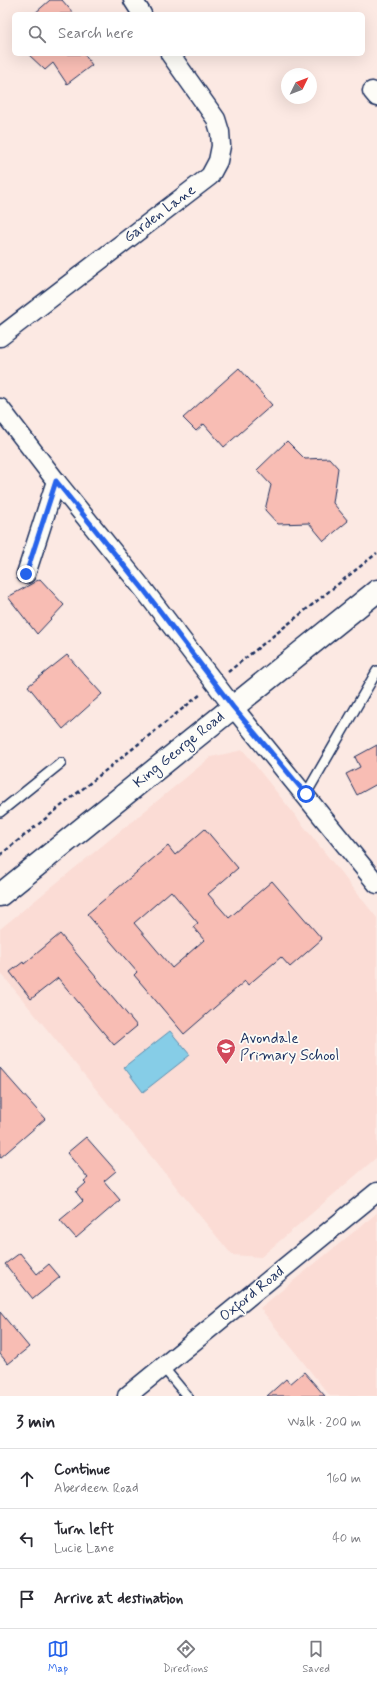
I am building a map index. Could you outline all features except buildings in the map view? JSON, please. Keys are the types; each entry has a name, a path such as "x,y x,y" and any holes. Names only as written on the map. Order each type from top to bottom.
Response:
{"main road":[{"name":"King George Road","path":"0,895 377,591"}],"street":[{"path":"133,0 141,12"},
{"name":"Garden Lane","path":"0,337 210,176 218,161 221,146 220,132 216,119 171,56"},
{"path":"0,408 56,481 144,590 233,707 306,794 377,884"},
{"path":"26,574 56,481"},
{"name":"Oxford Road","path":"128,1396 377,1192"}],"lane":[{"path":"306,794 377,671"},
{"path":"0,812 61,763"},
{"path":"163,1367 187,1396"}],"path":[{"path":"0,855 377,553"}],"shaded area":[{"name":"Avondale Primary School","path":"243,750 377,918 377,1157 261,1257 232,1255 0,972 0,929 211,757"},
{"path":"377,1213 377,1396 330,1396 260,1308"}],"water":[{"path":"170,1031 190,1055 143,1092 124,1067"}],"place":[{"name":"Avondale Primary School","path":"226,1065"}],"route":[{"path":"26,574 56,481 144,590 233,707 306,794"}]}
